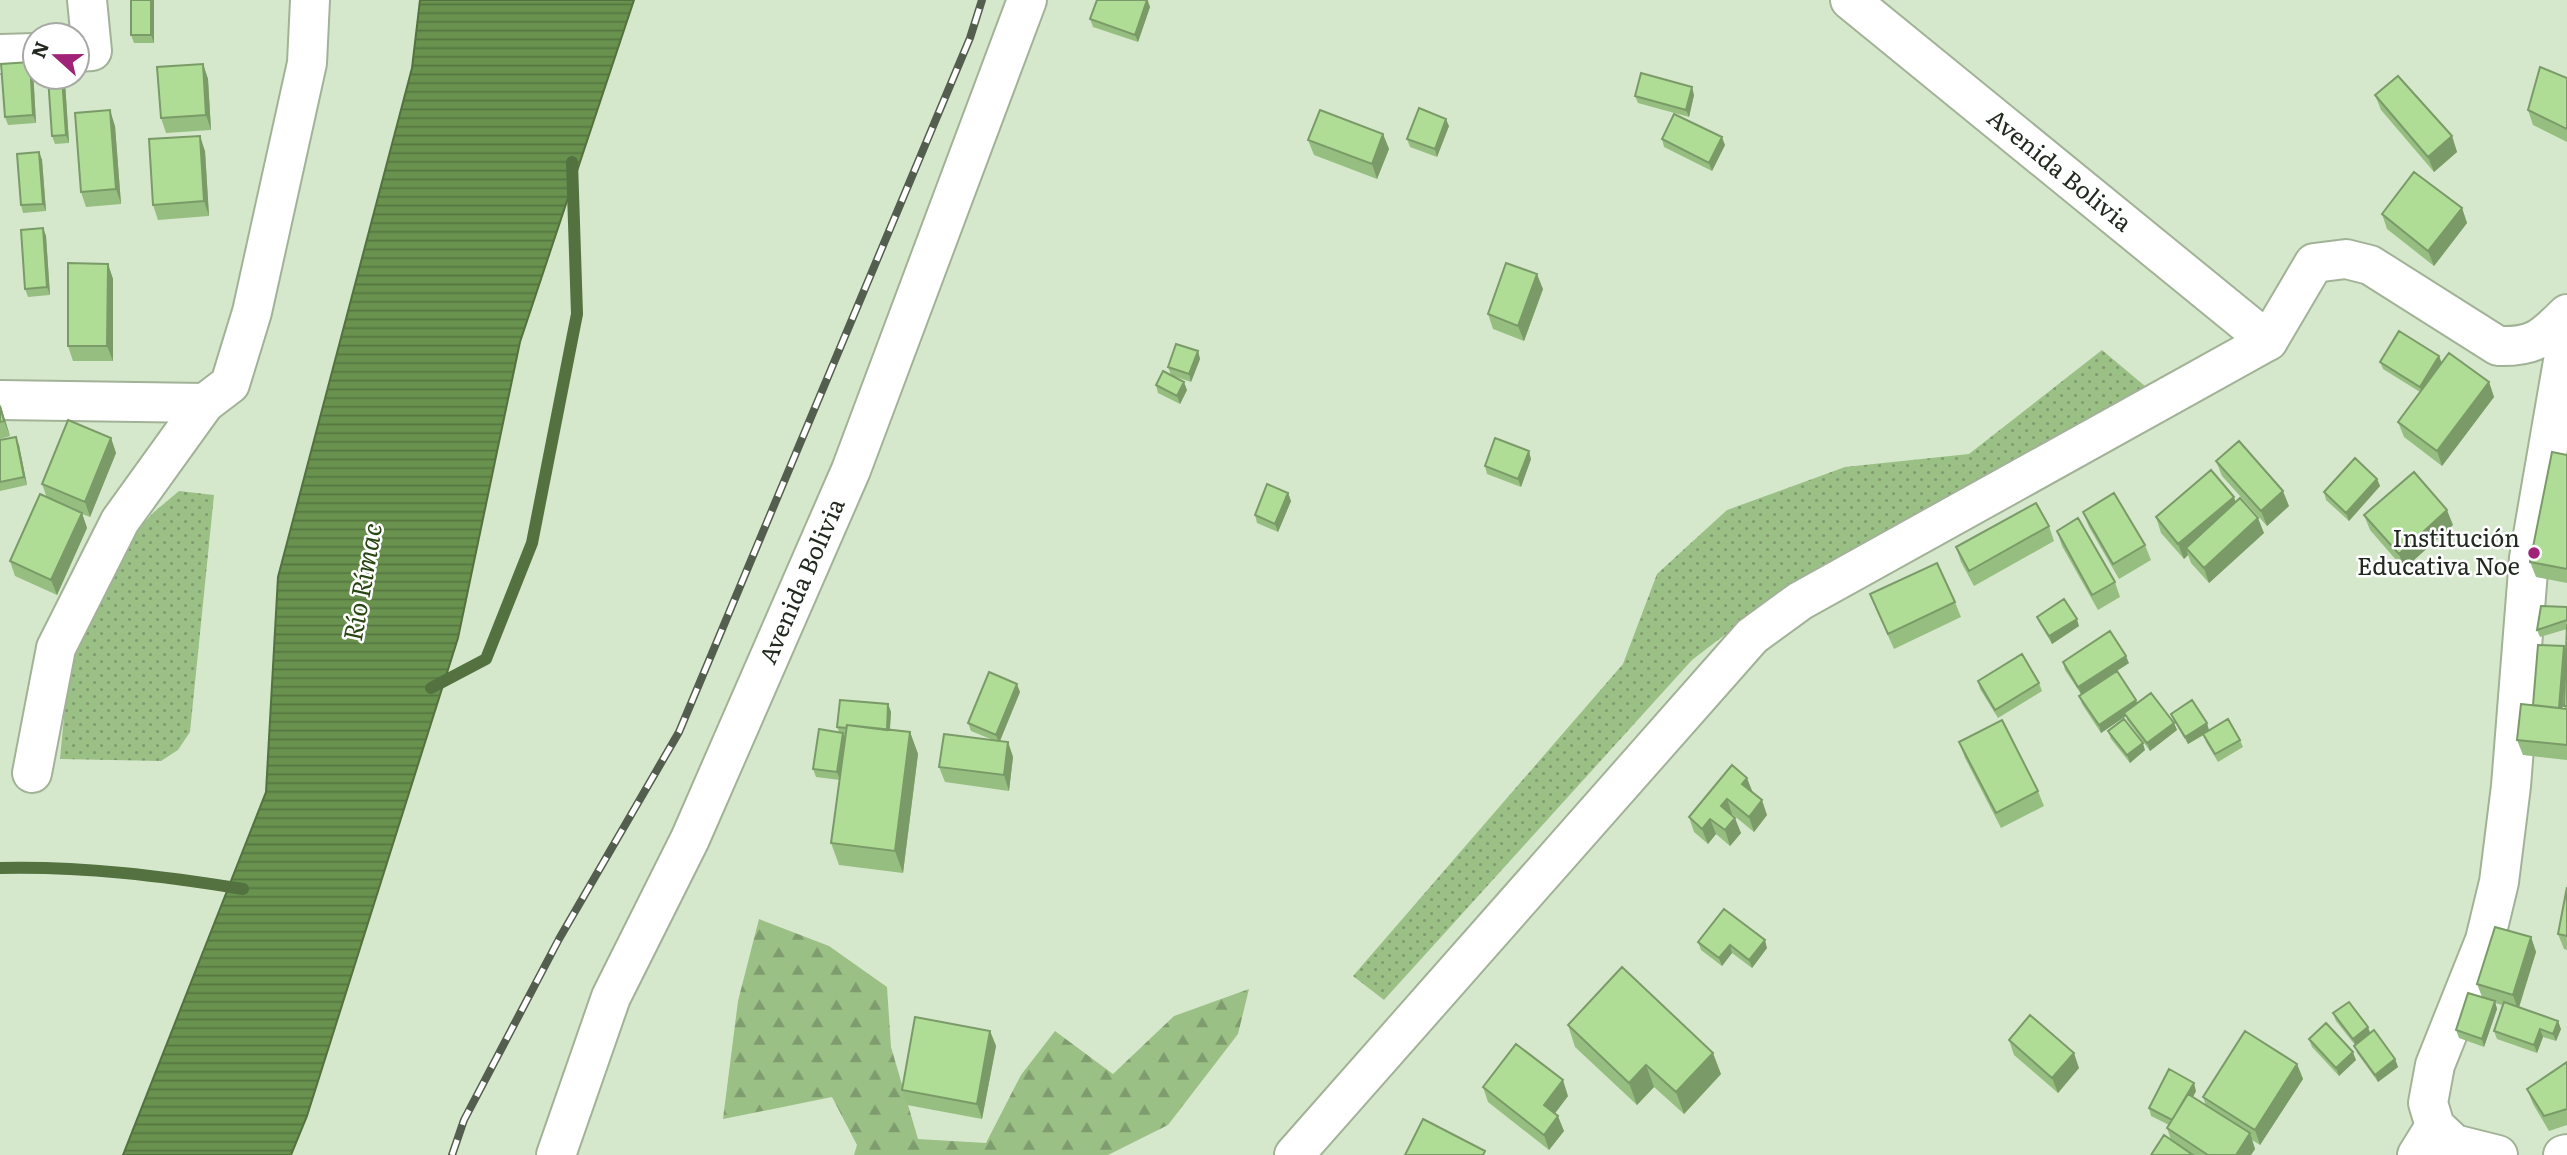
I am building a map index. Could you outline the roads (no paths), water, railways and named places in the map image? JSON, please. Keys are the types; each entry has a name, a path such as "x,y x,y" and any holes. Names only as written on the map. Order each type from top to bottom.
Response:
{"street":[{"path":"87,0 89,21"},
{"path":"32,773 56,648 120,521 205,402 230,384 252,312 307,63 310,0"},
{"name":"Avenida Bolivia","path":"556,1155 611,997 690,839 851,470 1027,0"},
{"name":"Avenida Bolivia","path":"1850,0 2268,341"},
{"path":"0,54 21,53"},
{"path":"1294,1155 1752,636 1800,601 2268,341 2314,263 2346,259 2370,265 2498,346 2518,347 2541,340 2567,314"},
{"path":"2498,1155 2454,1144 2426,1141 2428,1103 2435,1065 2485,940 2499,882 2511,786 2529,558 2567,338"},
{"path":"0,400 205,402"}],"water":[{"name":"Río Rímac","path":"420,0 634,0 520,342 458,638 307,1116 291,1155 123,1155 266,792 278,577 412,68"}],"waterway":[{"path":"431,688 486,659 532,543 577,314 572,162"},
{"path":"0,868 122,873 243,889"}],"railway":[{"path":"452,1155 464,1120 559,939 679,732 970,38 982,0"}],"place":[{"name":"Institución Educativa Noe","path":"2534,553"}]}
